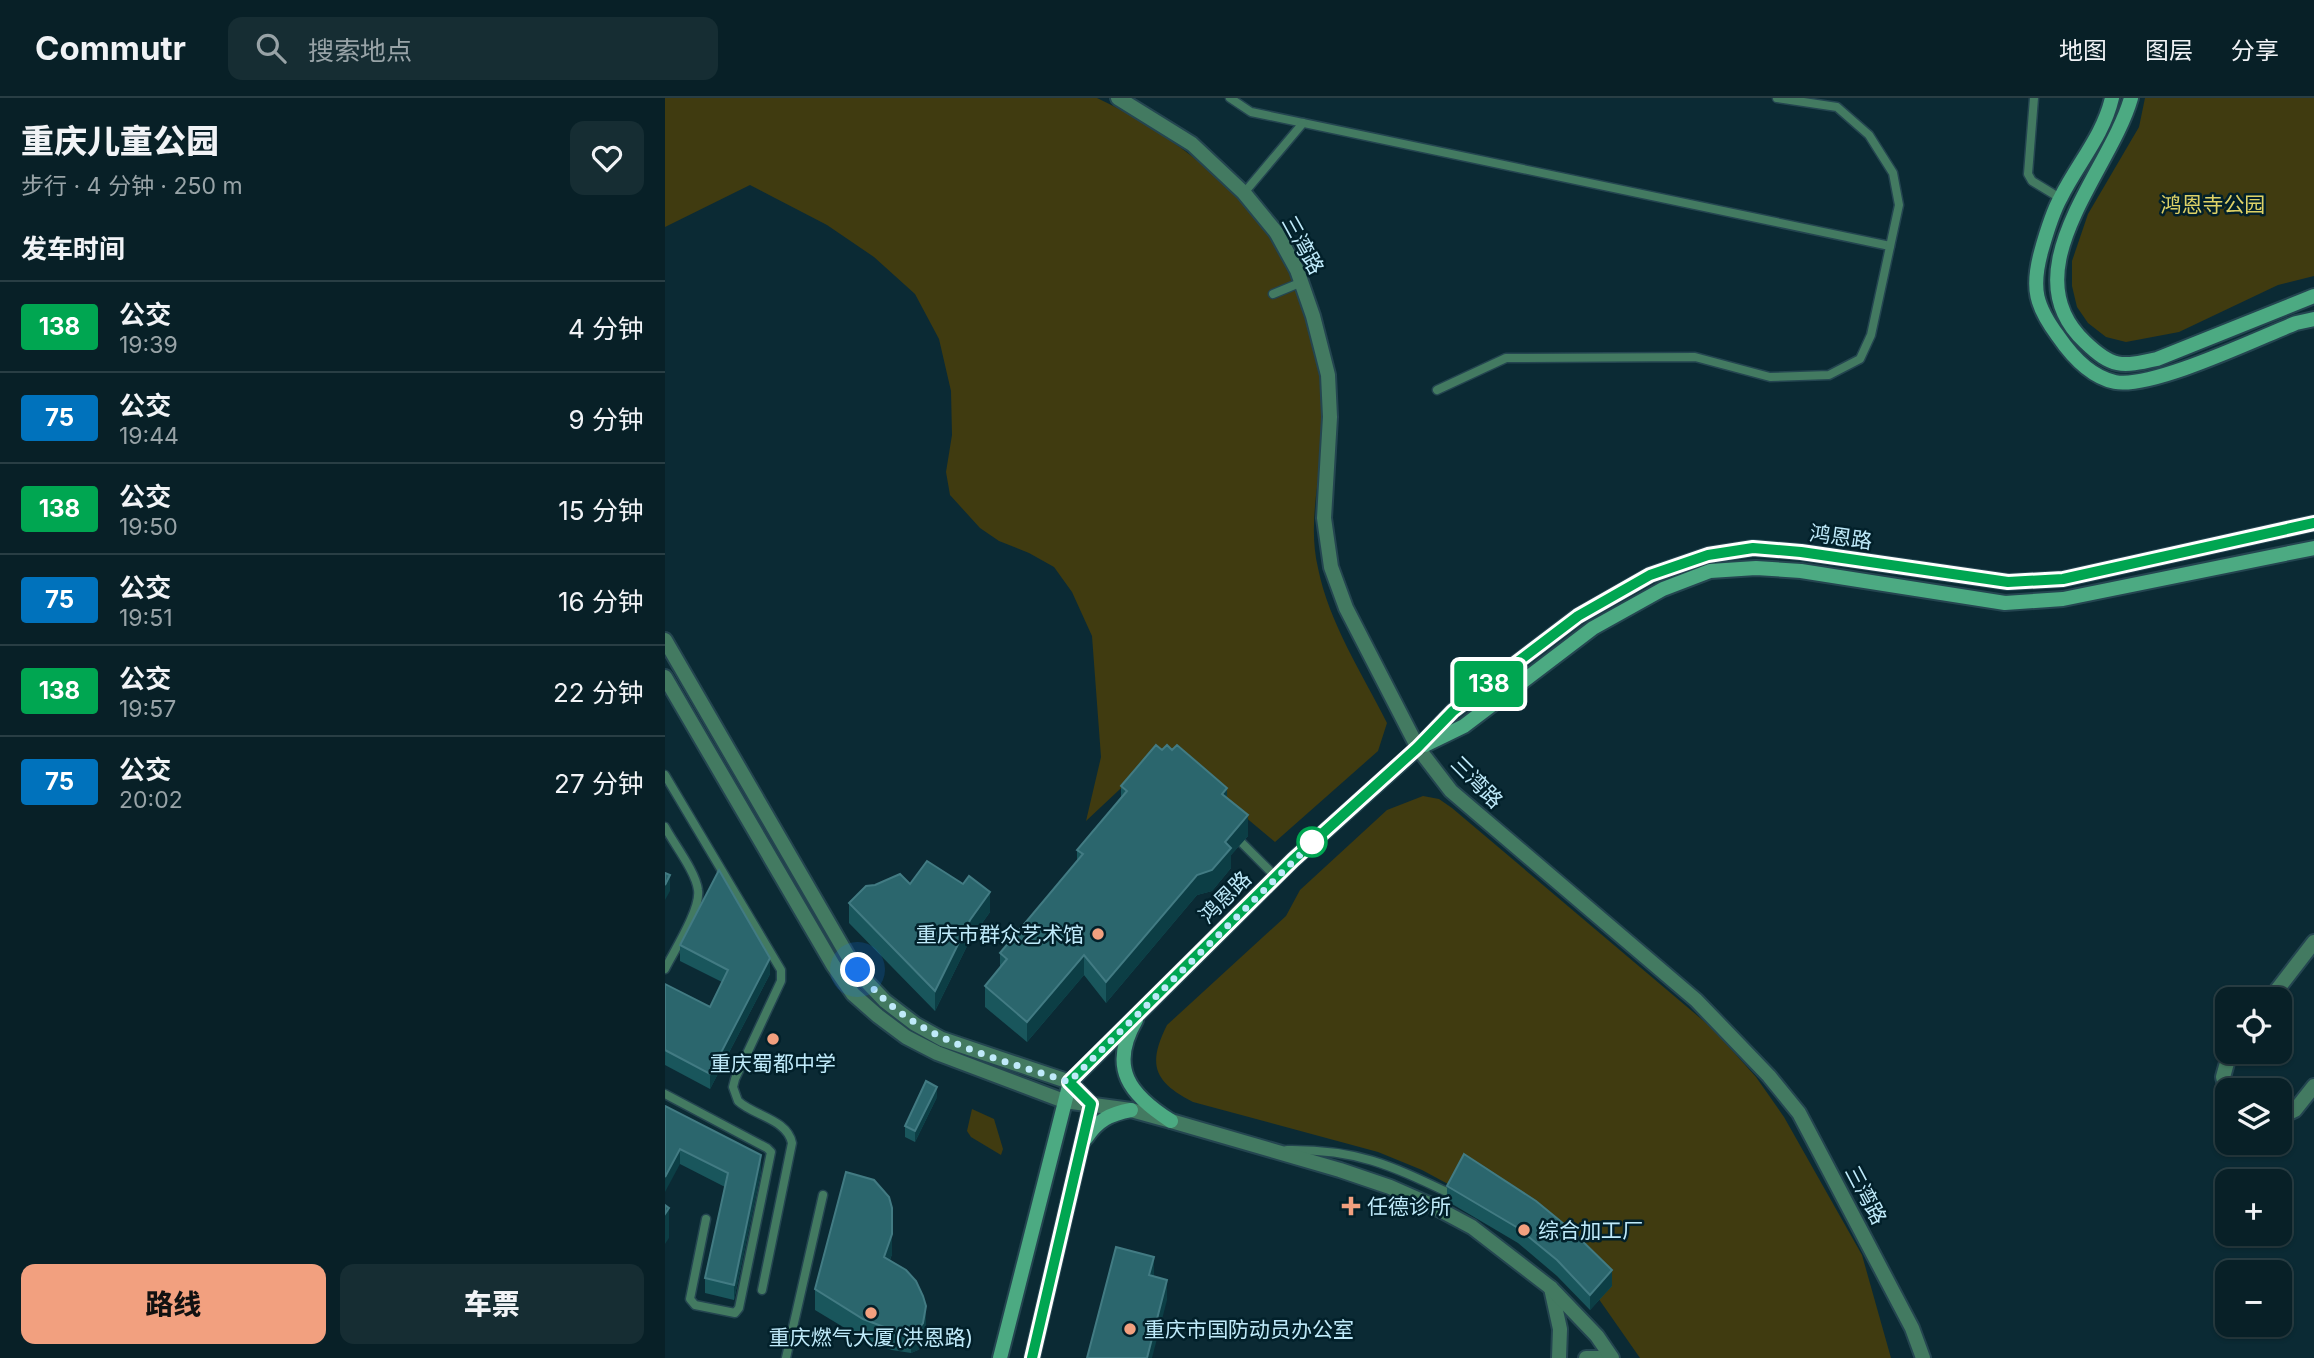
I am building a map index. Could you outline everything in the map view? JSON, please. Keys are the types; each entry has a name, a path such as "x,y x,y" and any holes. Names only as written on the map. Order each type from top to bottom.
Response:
{"main road":[{"path":"2112,98 2101,130 2060,198 2039,264 2036,285 2041,312 2067,349 2102,378 2132,383 2164,375 2314,318"},
{"path":"2131,98 2117,136 2087,186 2068,230 2055,278 2058,304 2074,332 2111,363 2133,365 2157,359 2314,296"},
{"name":"鸿恩路","path":"1000,1358 1069,1082 1293,860 1417,748 1453,711 1578,616 1650,575 1708,555 1753,548 1801,552 2008,582 2063,579 2314,523"},
{"name":"鸿恩路","path":"1417,748 1464,726 1593,628 1663,589 1710,571 1756,568 1801,571 2005,603 2063,599 2314,548"},
{"path":"1146,1004 1130,1031 1123,1053 1124,1072 1131,1088 1140,1099 1171,1121"},
{"path":"1032,1358 1091,1104 1069,1082"},
{"path":"1081,1145 1092,1128 1102,1119 1131,1110"}],"street":[{"name":"三湾路","path":"1118,98 1192,144 1244,193 1276,232 1301,282 1328,375 1331,417 1325,518 1331,567 1346,608 1417,748 1451,791 1696,1000 1769,1076 1799,1113 1912,1328 1923,1358"},
{"path":"665,640 849,958 866,981 885,1001 915,1024 942,1039 1069,1082"},
{"path":"665,677 833,965 853,994 907,1037 937,1053 1063,1101 1131,1110 1171,1121 1365,1179 1431,1205 1472,1227 1551,1287 1597,1336 1611,1358"},
{"path":"2279,987 2314,942"},
{"path":"2292,1111 2314,1086"},
{"path":"1551,1287 1560,1329 1559,1358"},
{"path":"1586,1358 1611,1358"}],"lane":[{"path":"1230,98 1251,112 1890,246"},
{"path":"1437,390 1506,358 1695,357 1770,377 1829,375 1860,359 1871,335 1899,205 1892,173 1869,135 1837,107 1777,98"},
{"path":"2034,98 2028,174 2032,181 2060,198"},
{"path":"1244,193 1303,123"},
{"path":"1273,294 1301,282"},
{"path":"665,775 781,970 779,988 734,1079 733,1087 738,1101 779,1125 790,1136 792,1143 762,1290"},
{"path":"665,827 696,881 699,893 697,905 665,969"},
{"path":"1242,843 1276,877"},
{"path":"665,1094 771,1152 739,1308 735,1312 695,1305 690,1299 706,1219"},
{"path":"1272,1150 1323,1149 1361,1156 1393,1167 1451,1194"},
{"path":"786,1358 823,1195"}],"green space":[{"path":"665,98 1097,98 1169,139 1213,174 1252,213 1269,235 1293,275 1310,321 1321,369 1324,415 1314,530 1318,568 1330,608 1347,647 1387,723 1378,751 1275,842 1182,764 1151,760 1086,821 1101,757 1092,636 1072,592 1054,567 999,541 980,528 950,495 946,472 952,435 951,391 939,339 915,294 874,257 827,225 750,185 665,227"},
{"name":"鸿恩寺公园","path":"2145,98 2314,98 2314,276 2278,285 2179,332 2126,342 2106,337 2088,323 2077,307 2072,286 2072,261 2088,214 2139,127"},
{"path":"1423,796 1439,799 1452,808 1712,1028 1756,1077 1784,1117 1862,1255 1891,1358 1640,1358 1596,1295 1472,1197 1422,1170 1378,1152 1193,1102 1180,1095 1162,1079 1156,1062 1157,1051 1167,1025 1286,916 1300,890 1387,810"},
{"path":"972,1109 994,1119 1003,1149 1001,1155 971,1137 967,1131"}],"building":[{"name":"重庆市群众艺术馆","path":"1156,745 1162,750 1167,745 1172,750 1177,745 1227,788 1222,794 1248,815 1225,842 1231,848 1212,870 1197,875 1106,982 1084,955 1027,1022 985,986 1007,959 1000,953 1083,854 1077,850 1127,791 1121,786"},
{"path":"927,861 963,884 969,876 990,892 970,920 935,991 849,903 866,886 900,874 910,884"},
{"path":"719,870 770,958 710,1074 665,1050 665,984 710,1007 728,970 680,945"},
{"path":"926,1081 937,1087 915,1131 905,1126"},
{"path":"665,1106 761,1155 734,1285 705,1278 728,1173 680,1149 665,1177"},
{"name":"综合加工厂","path":"1464,1154 1536,1201 1570,1229 1612,1270 1590,1295 1557,1260 1518,1228 1447,1186"},
{"path":"846,1172 874,1180 889,1197 892,1208 892,1234 884,1257 906,1270 916,1281 923,1296 926,1306 923,1323 918,1330 911,1333 892,1330 863,1319 815,1289"},
{"name":"重庆市国防动员办公室","path":"1116,1247 1154,1257 1149,1275 1167,1280 1147,1358 1087,1358"}],"bus line":[{"name":"138","path":"1032,1358 1091,1104 1069,1082 1293,860 1417,748 1453,711 1578,616 1650,575 1708,555 1753,548 1801,552 2008,582 2063,579 2314,523"}],"place":[{"name":"重庆市群众艺术馆","path":"1098,934"},
{"name":"重庆蜀都中学","path":"773,1039"},
{"name":"任德诊所","path":"1351,1206"},
{"name":"综合加工厂","path":"1524,1230"},
{"name":"重庆燃气大厦(洪恩路)","path":"871,1313"},
{"name":"重庆市国防动员办公室","path":"1130,1329"}],"route":[{"path":"858,970 885,1001 915,1024 942,1039 1069,1082 1314,841 1312,842"}]}
